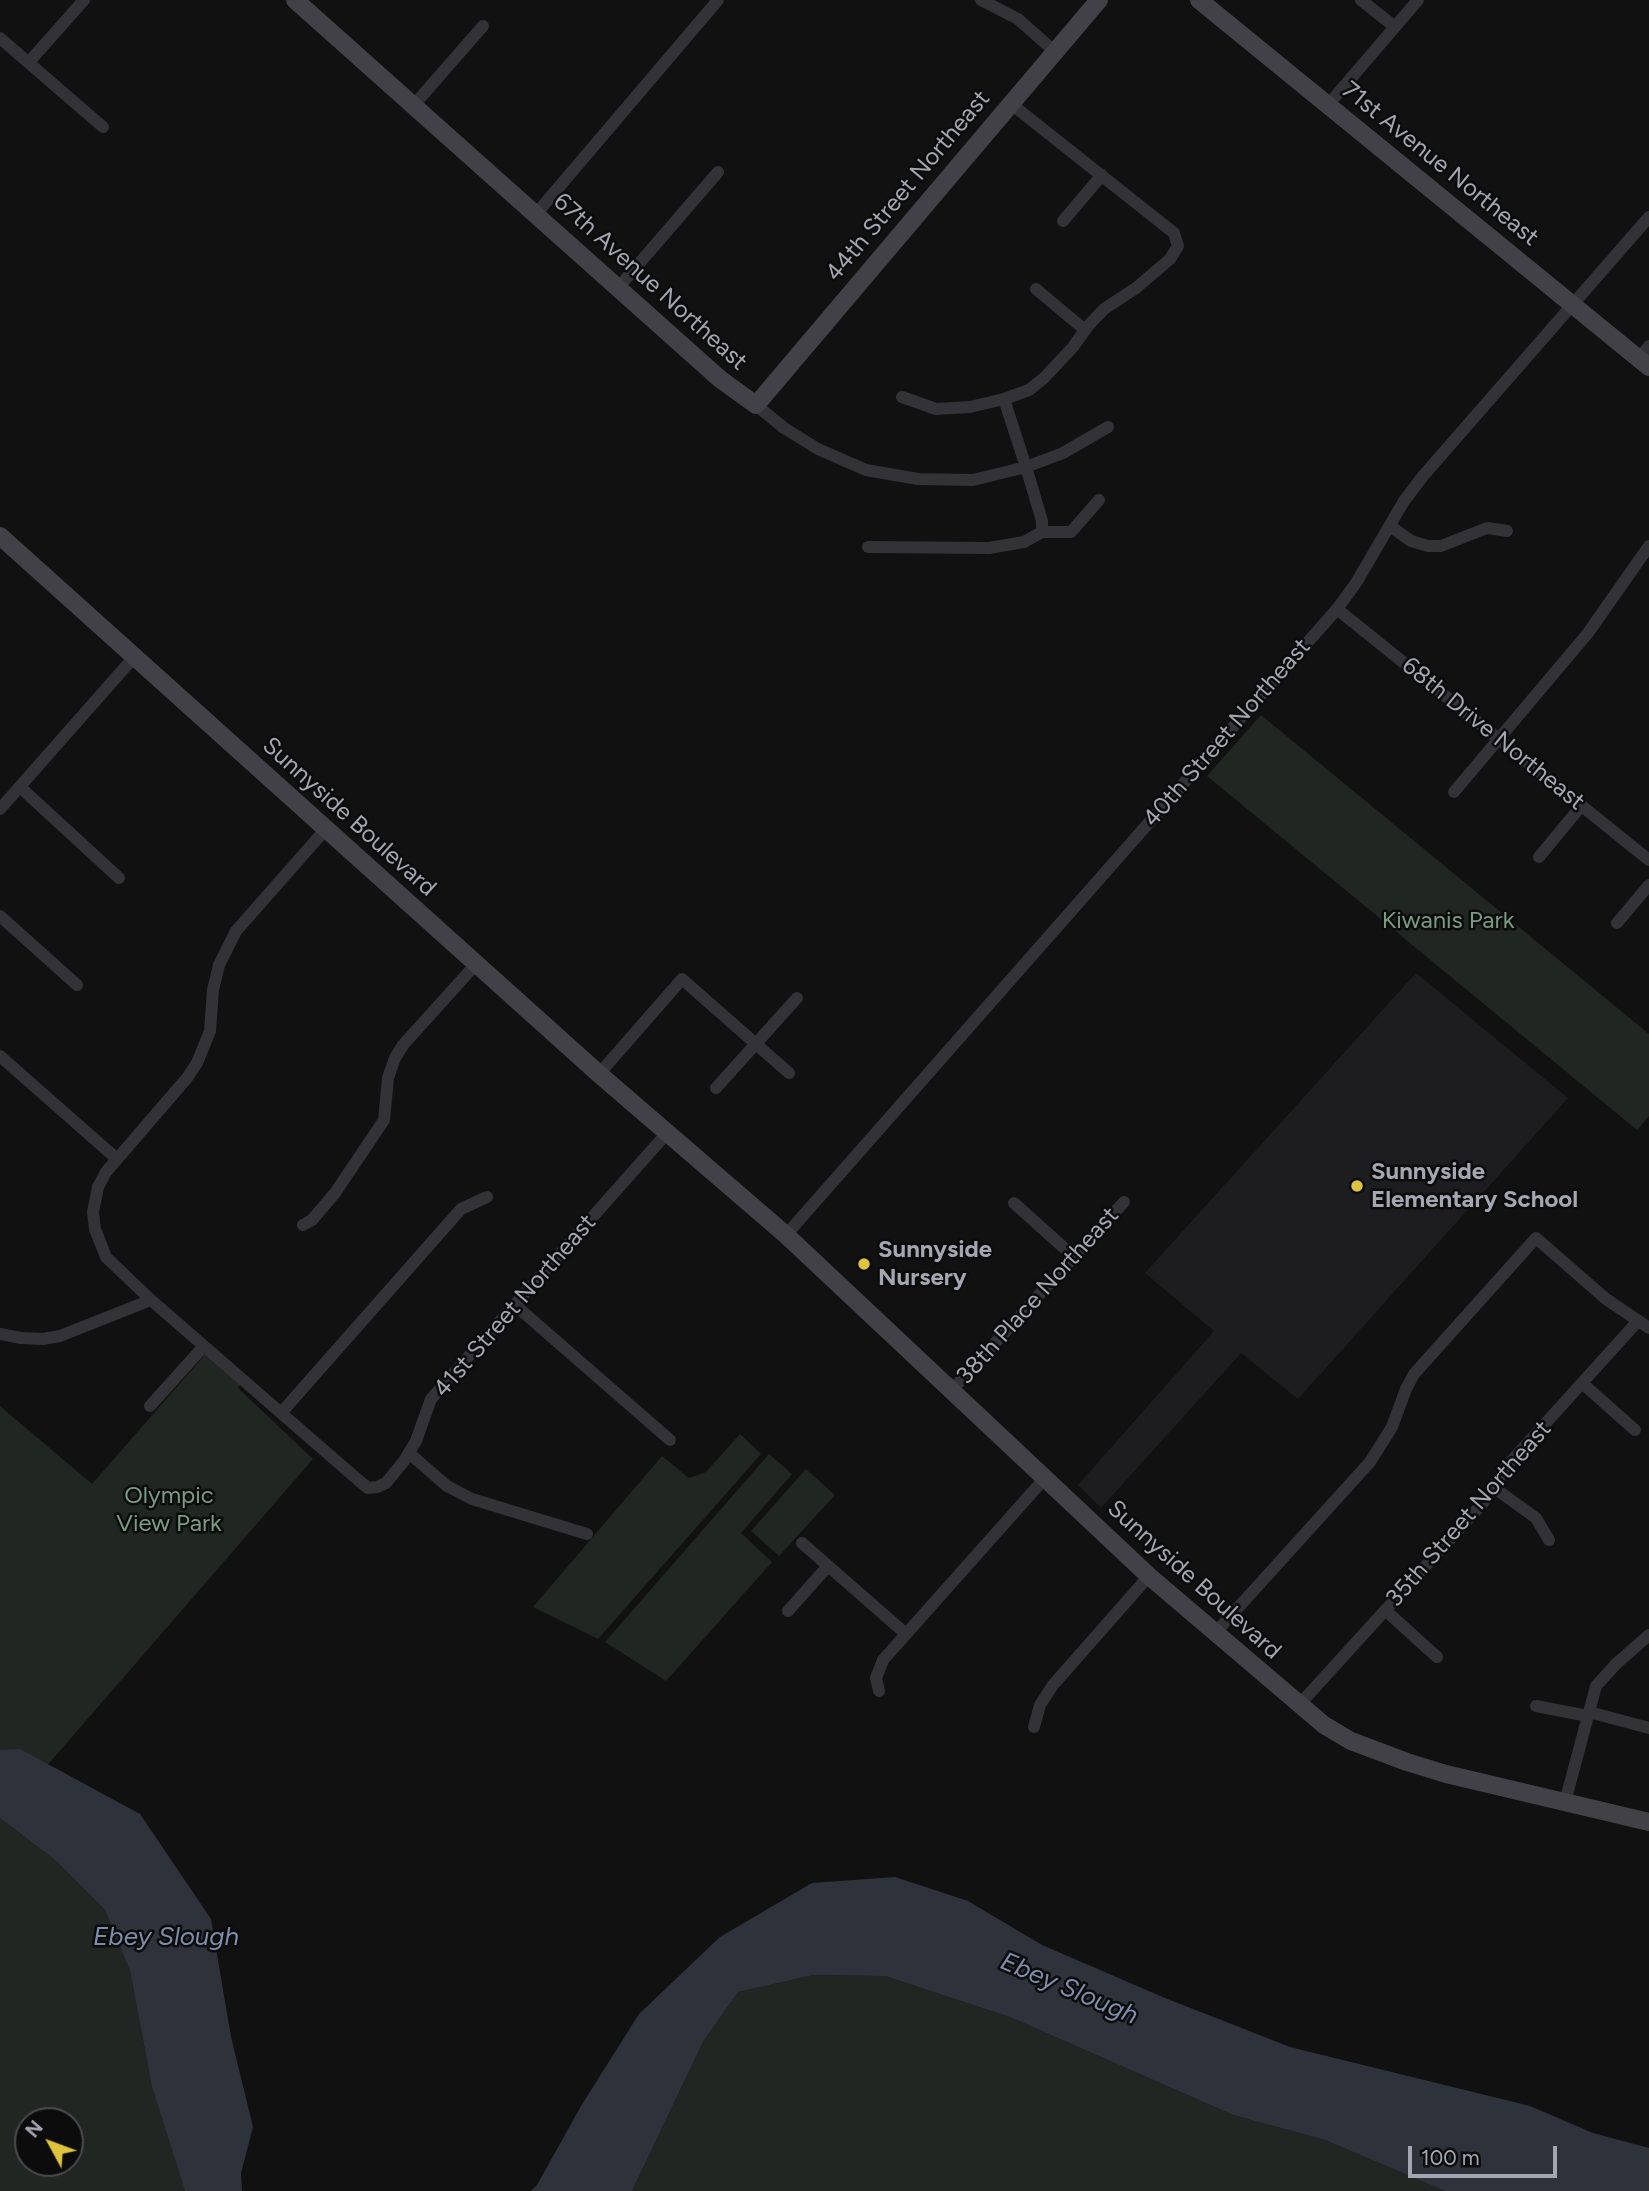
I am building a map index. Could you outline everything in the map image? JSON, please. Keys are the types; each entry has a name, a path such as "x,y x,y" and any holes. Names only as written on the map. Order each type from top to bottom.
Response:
{"street":[{"path":"29,62 83,0"},
{"name":"67th Avenue Northeast","path":"295,0 720,379 784,428 818,449 866,470 918,479 974,480 1026,467 1063,453 1108,427"},
{"path":"536,214 718,0"},
{"path":"981,0 1018,19 1054,51"},
{"name":"44th Street Northeast","path":"756,405 1099,0"},
{"name":"71st Avenue Northeast","path":"1199,0 1573,304 1646,357"},
{"path":"1361,0 1395,27"},
{"path":"1328,105 1418,0"},
{"path":"414,105 483,26"},
{"path":"0,38 103,127"},
{"path":"902,397 936,409 970,407 1028,390 1044,378 1104,309 1136,288 1170,259 1178,246 1174,233 1010,103"},
{"path":"618,288 718,172"},
{"path":"1063,221 1102,175"},
{"name":"40th Street Northeast","path":"786,1235 1337,609 1356,583 1404,501 1423,476 1649,217"},
{"path":"1036,289 1085,330"},
{"path":"1004,399 1042,521 1042,531"},
{"path":"867,547 989,548 1024,541 1042,531 1071,532 1099,500"},
{"path":"1390,526 1411,541 1428,547 1441,546 1488,528 1507,531"},
{"name":"Sunnyside Boulevard","path":"0,536 599,1074 786,1235 1149,1576 1298,1705 1351,1741 1407,1762 1446,1774 1649,1822"},
{"path":"1454,792 1588,633 1649,546"},
{"name":"68th Drive Northeast","path":"1337,609 1649,860"},
{"path":"0,809 135,656"},
{"path":"20,787 119,878"},
{"path":"1539,857 1582,805"},
{"path":"326,830 236,932 219,965 213,990 210,1031 197,1063 106,1172 98,1187 93,1212 95,1228 106,1256 151,1300 281,1413 461,1209 487,1197"},
{"path":"1617,923 1649,885"},
{"path":"0,916 76,985"},
{"path":"303,1225 312,1220 335,1193 384,1120 388,1078 403,1045 476,964"},
{"path":"599,1074 682,979 789,1073"},
{"path":"716,1088 797,998"},
{"path":"0,1056 117,1159"},
{"name":"41st Street Northeast","path":"281,1413 368,1488 386,1483 416,1441 431,1399 667,1133"},
{"name":"38th Place Northeast","path":"952,1390 1124,1202"},
{"path":"1014,1203 1073,1256"},
{"path":"1216,1632 1370,1462 1392,1427 1414,1374 1536,1238 1606,1299 1643,1324"},
{"path":"0,1334 43,1339 60,1336 151,1300"},
{"path":"515,1305 670,1440"},
{"name":"35th Street Northeast","path":"1298,1705 1482,1504 1506,1466 1582,1383 1643,1324"},
{"path":"150,1406 204,1346"},
{"path":"1582,1383 1636,1430"},
{"path":"409,1453 447,1486 472,1499 587,1534"},
{"path":"879,1691 876,1678 883,1660 1045,1478"},
{"path":"1493,1487 1536,1518 1549,1540"},
{"path":"802,1543 906,1634"},
{"path":"788,1611 828,1566"},
{"path":"1034,1727 1040,1705 1053,1685 1149,1576"},
{"path":"1385,1610 1437,1657"},
{"path":"1565,1802 1596,1686 1649,1635"},
{"path":"1536,1706 1589,1714 1649,1728"}],"shaded area":[{"name":"Sunnyside Elementary School","path":"1416,973 1568,1098 1298,1399 1241,1353 1101,1508 1078,1485 1214,1331 1145,1273"}],"green space":[{"name":"Kiwanis Park","path":"1261,715 1649,1034 1649,1116 1637,1130 1207,776"},
{"name":"Olympic View Park","path":"210,1349 245,1379 238,1388 313,1459 45,1768 0,1758 0,1406 92,1484"},
{"path":"740,1434 761,1454 598,1639 533,1607 662,1456 689,1478 706,1472"},
{"path":"769,1454 792,1474 741,1533 772,1562 666,1681 605,1642"},
{"path":"806,1469 835,1495 779,1556 751,1531"},
{"path":"0,1818 55,1860 105,1910 130,1971 152,2087 185,2191 0,2191"},
{"path":"814,1975 885,1976 1010,2017 1233,2115 1325,2140 1445,2191 632,2191 703,2042 738,1992"}],"water":[{"name":"Ebey Slough","path":"20,1749 140,1814 211,1919 231,2037 253,2127 241,2173 242,2191 185,2191 152,2087 130,1971 105,1910 55,1860 0,1818 0,1750"},
{"name":"Ebey Slough","path":"895,1877 968,1901 1042,1945 1165,1998 1290,2047 1530,2106 1593,2133 1649,2148 1649,2191 1445,2191 1325,2140 1233,2115 1010,2017 885,1976 814,1975 738,1992 703,2042 632,2191 531,2191 639,2014 720,1937 812,1883"}],"place":[{"name":"Sunnyside Elementary School","path":"1357,1186"},
{"name":"Sunnyside Nursery","path":"864,1264"}]}
